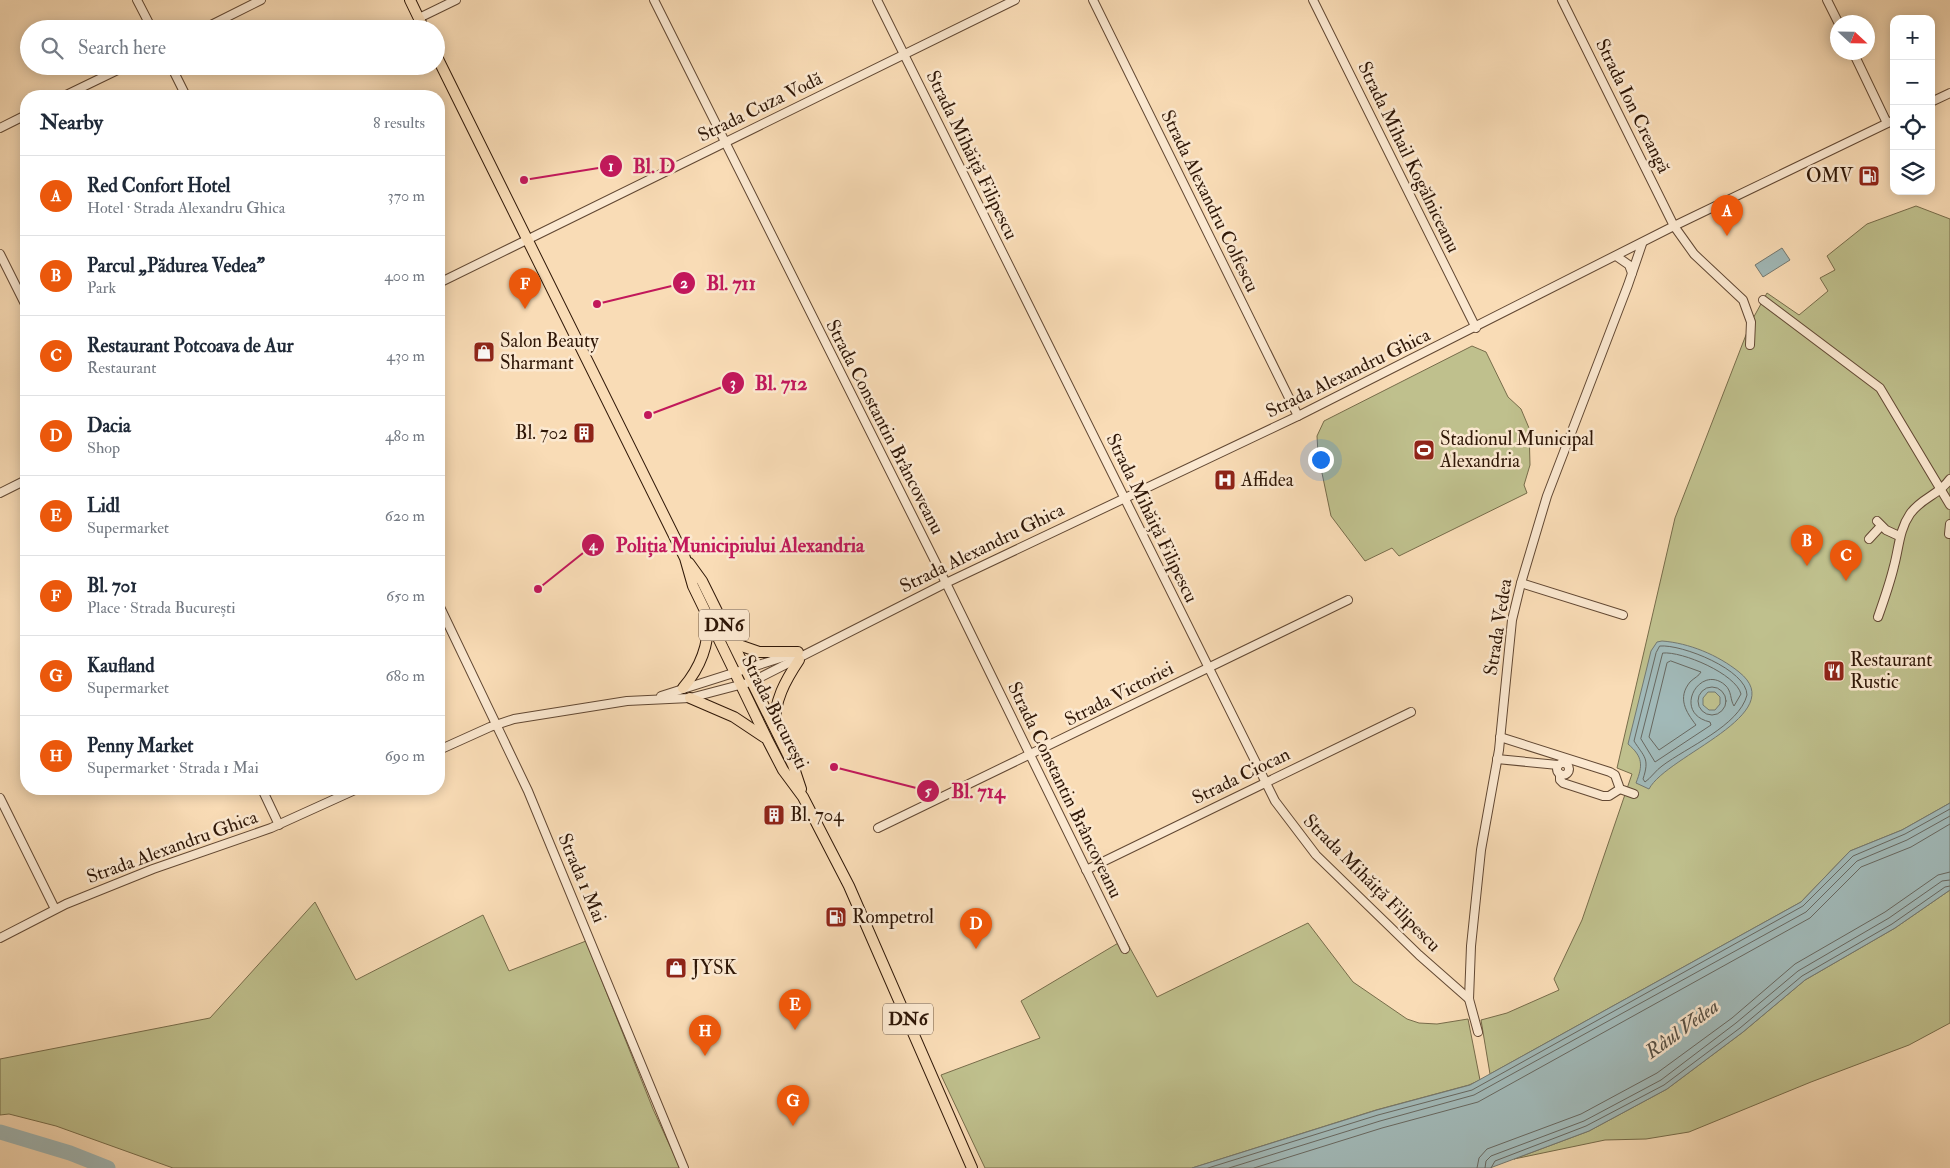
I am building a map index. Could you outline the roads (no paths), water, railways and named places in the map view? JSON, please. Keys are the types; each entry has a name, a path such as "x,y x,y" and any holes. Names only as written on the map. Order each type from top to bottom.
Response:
{"main road":[{"path":"410,0 419,18"},
{"name":"Strada București","path":"445,73 685,558 693,586 767,739 783,770 803,797 849,886 972,1168"},
{"name":"Strada București","path":"685,558 702,580 793,765 803,797"},
{"path":"683,688 695,672 705,648 708,638 707,616"},
{"path":"733,643 750,650 798,656 781,689 776,710 775,730"},
{"path":"690,698 734,717 767,739"}],"street":[{"path":"137,0 147,20"},
{"path":"220,20 261,0"},
{"path":"419,18 456,0"},
{"name":"Strada Constantin Brâncoveanu","path":"654,0 946,583 1125,949"},
{"name":"Strada Mihăiță Filipescu","path":"877,0 1265,782 1286,817 1316,855 1419,955 1469,999"},
{"name":"Strada Cuza Vodă","path":"445,280 1015,0"},
{"name":"Strada Alexandru Colfescu","path":"1093,0 1298,416"},
{"name":"Strada Mihail Kogălniceanu","path":"1313,0 1476,328"},
{"name":"Strada Ion Creangă","path":"1562,0 1674,226 1694,254 1743,300 1751,322 1750,345"},
{"path":"1827,0 1834,15"},
{"path":"1857,60 1890,119"},
{"path":"76,90 107,75"},
{"path":"176,75 183,90"},
{"path":"1935,100 1950,93"},
{"path":"0,128 20,118"},
{"name":"Strada Alexandru Ghica","path":"445,747 497,724 579,708 654,698 690,698 751,682 798,656 946,583 1298,416 1476,328 1674,226 1890,121"},
{"name":"Strada Vedea","path":"1478,1032 1469,999 1479,870 1500,737 1512,620 1520,583 1558,467 1642,244"},
{"path":"0,254 20,294"},
{"path":"1616,256 1629,265 1632,273"},
{"path":"1764,300 1880,388 1950,505"},
{"path":"1878,617 1894,566 1899,536 1906,520 1916,506 1942,491 1950,479"},
{"path":"0,492 20,483"},
{"path":"1869,539 1879,523 1899,536"},
{"path":"1949,534 1950,524"},
{"path":"1520,583 1623,615"},
{"name":"Strada Victoriei","path":"878,828 1348,600"},
{"name":"Strada 1 Mai","path":"445,618 497,724 558,861 684,1168"},
{"name":"Strada Alexandru Ghica","path":"654,698 745,669 798,656"},
{"name":"Strada Ciocan","path":"1086,870 1411,712"},
{"path":"1500,737 1563,762 1615,775 1620,789"},
{"path":"1497,759 1563,762"},
{"path":"1563,762 1557,771 1560,774 1560,780 1564,783 1603,796 1609,796 1620,789"},
{"path":"1620,789 1634,794"},
{"path":"265,795 279,825"},
{"name":"Strada Alexandru Ghica","path":"0,938 55,909 153,870 279,825 344,795"},
{"path":"0,798 55,909"}],"water":[{"path":"1782,248 1790,260 1763,277 1755,265"},
{"path":"1657,642 1682,644 1713,655 1739,672 1751,688 1750,703 1739,719 1721,734 1660,776 1649,789 1636,783 1640,771 1639,757 1628,744 1651,651","holes":["1708,692 1715,692 1720,697 1720,704 1715,710 1709,710 1703,705 1703,698"]},
{"path":"1950,803 1950,890 1895,928 1805,980 1743,1032 1667,1089 1589,1131 1490,1168 1192,1168 1377,1110 1470,1085 1801,902 1850,851 1902,830"}],"waterway":[{"name":"Râul Vedea","path":"0,1132 70,1153 108,1168"}],"place":[{"name":"OMV","path":"1869,176"},
{"name":"Bl. D","path":"524,180"},
{"name":"Red Confort Hotel","path":"1727,236"},
{"name":"Bl. 711","path":"597,304"},
{"name":"Bl. 701","path":"525,309"},
{"name":"Salon Beauty Sharmant","path":"484,352"},
{"name":"Bl. 712","path":"648,415"},
{"name":"Bl. 702","path":"584,433"},
{"name":"Stadionul Municipal Alexandria","path":"1424,450"},
{"name":"Affidea","path":"1225,480"},
{"name":"Parcul „Pădurea Vedea”","path":"1807,566"},
{"name":"Restaurant Potcoava de Aur","path":"1846,581"},
{"name":"Poliția Municipiului Alexandria","path":"538,589"},
{"name":"Restaurant Rustic","path":"1834,671"},
{"name":"Bl. 714","path":"834,767"},
{"name":"Bl. 704","path":"774,815"},
{"name":"Rompetrol","path":"836,917"},
{"name":"Dacia","path":"976,949"},
{"name":"JYSK","path":"676,968"},
{"name":"Lidl","path":"795,1030"},
{"name":"Penny Market","path":"705,1056"},
{"name":"Kaufland","path":"793,1126"}]}
